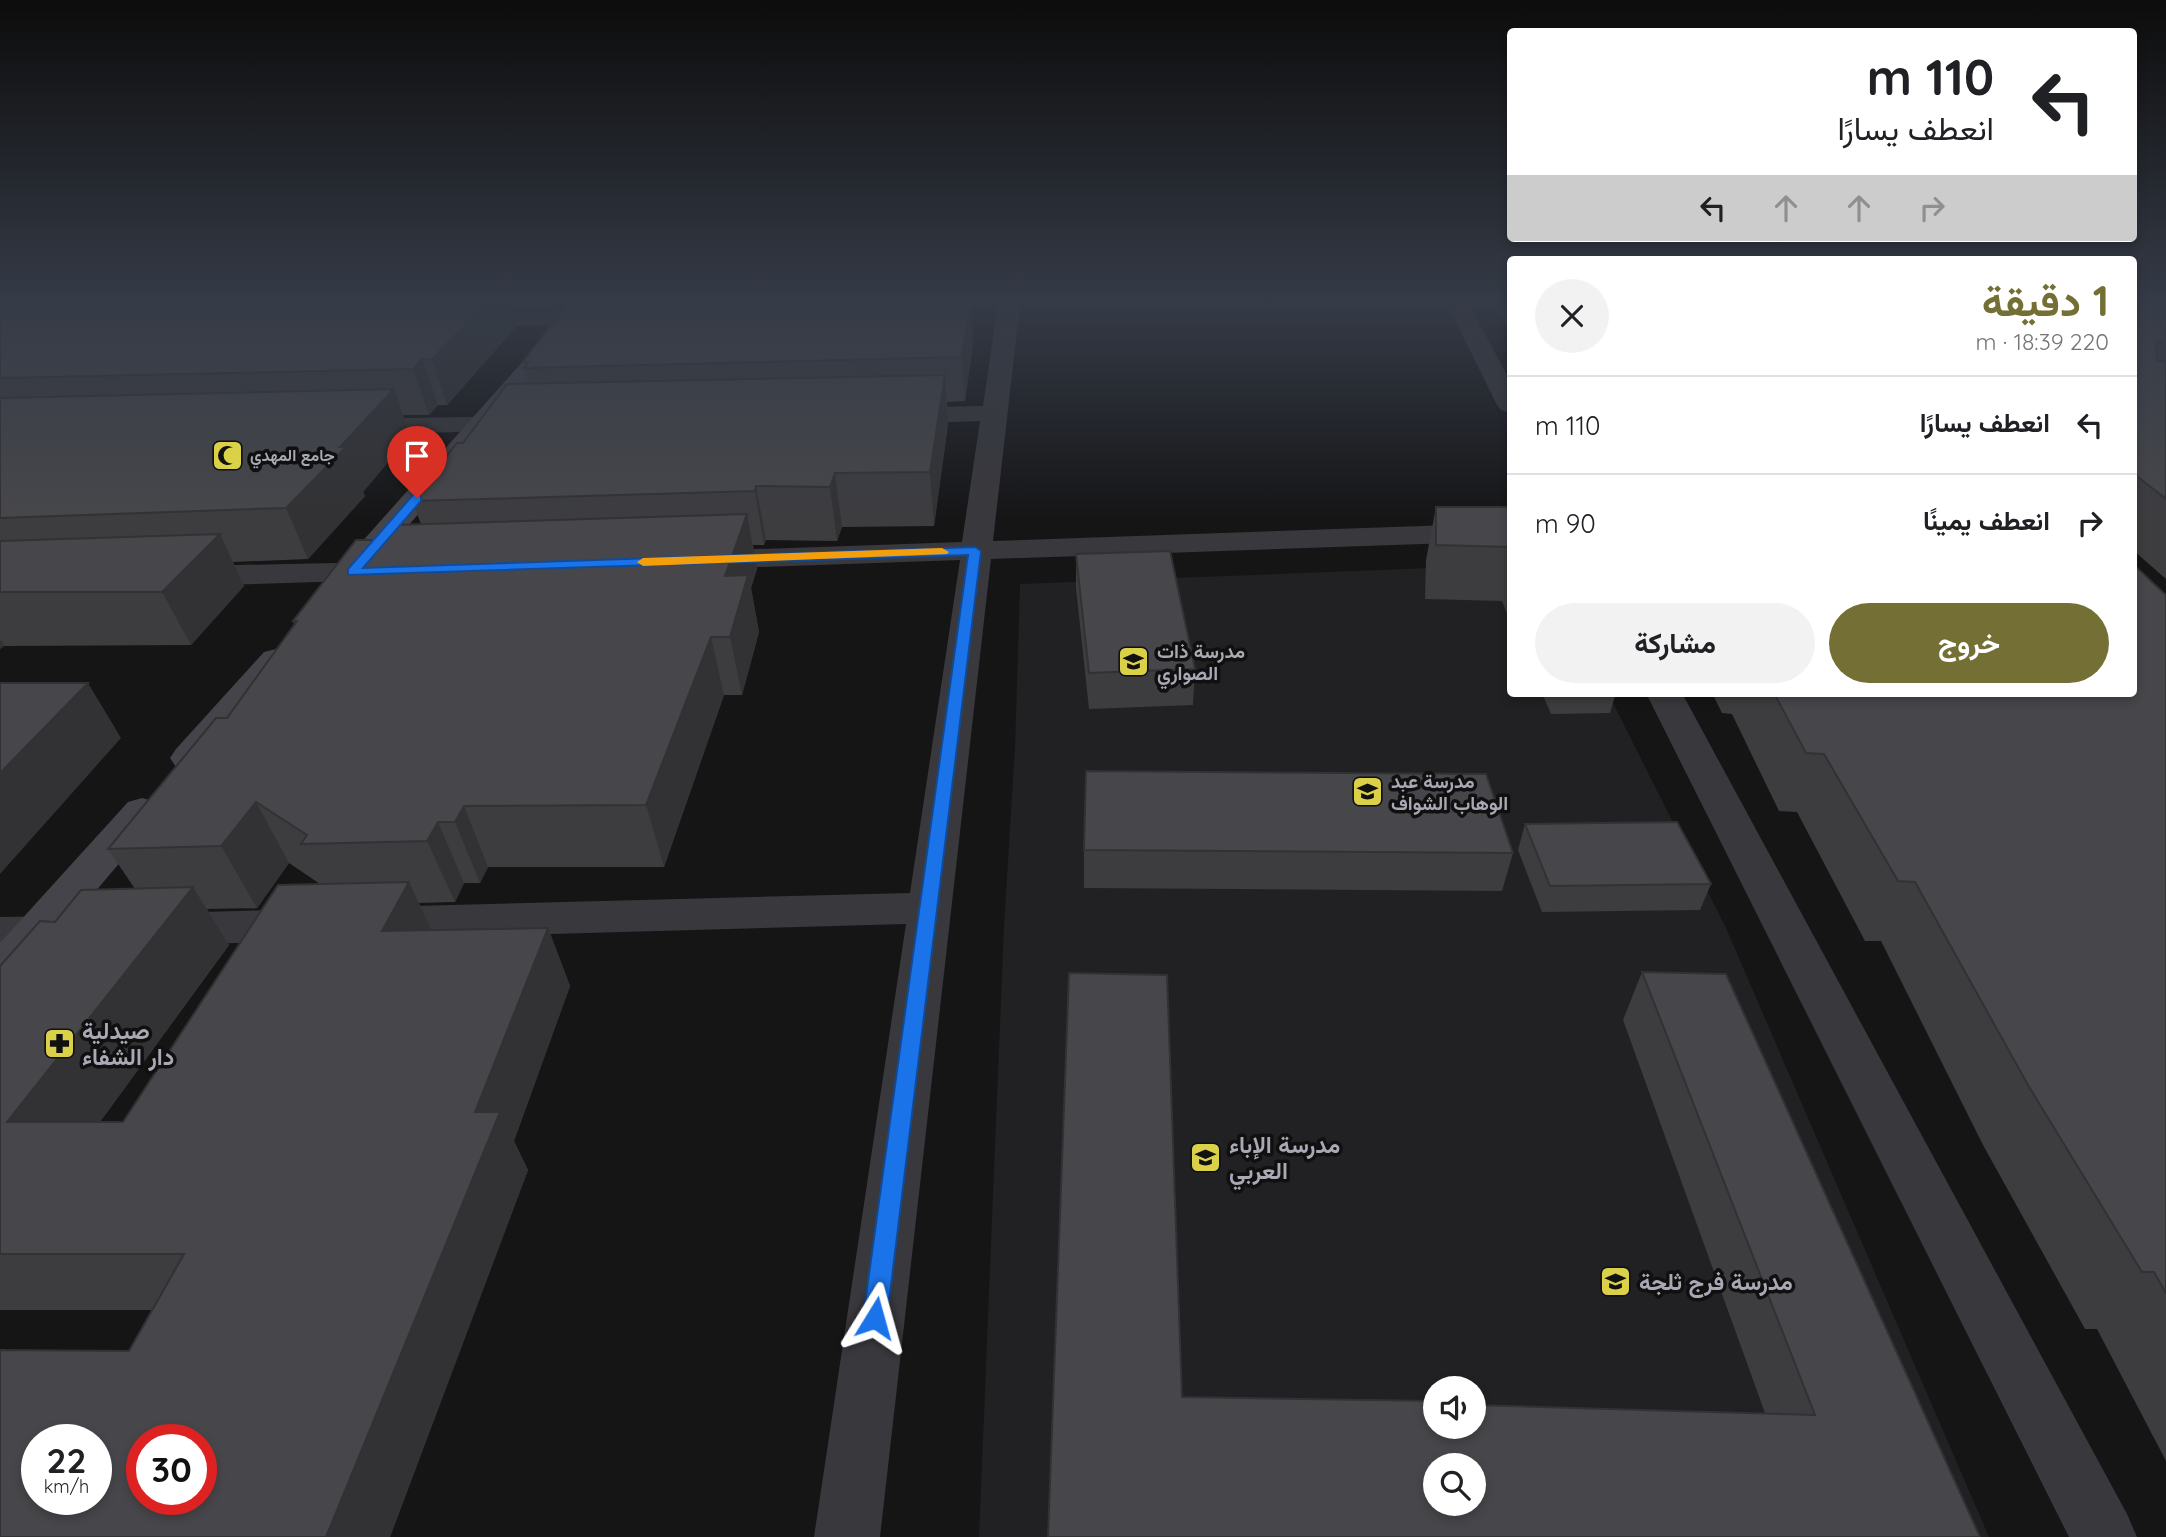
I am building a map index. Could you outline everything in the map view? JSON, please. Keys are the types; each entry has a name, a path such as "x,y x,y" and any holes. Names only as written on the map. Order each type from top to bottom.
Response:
{"main road":[{"path":"325,603 523,376"},
{"path":"0,974 18,933 167,783 298,634"}],"street":[{"path":"847,1537 1000,376"},
{"path":"1497,376 1507,393"},
{"path":"870,416 995,413"},
{"path":"330,428 537,423"},
{"path":"671,561 1507,532"},
{"path":"163,577 408,570"},
{"path":"1666,697 2104,1537"},
{"path":"18,933 929,908"}],"shaded area":[{"path":"1507,565 1507,697 1610,697 1726,928 1989,1537 979,1537 1004,926 1015,748 1020,584"}],"building":[{"path":"0,376 104,376 0,378"},
{"path":"945,376 930,472 835,473 830,487 756,486 755,491 412,501 457,443 463,443 507,384"},
{"path":"2137,376 2166,376 2166,499 2137,476"},
{"path":"394,389 340,447 346,447 286,508 0,518 0,398"},
{"path":"1436,507 1507,507 1507,547 1436,545"},
{"path":"747,514 725,576 748,575 730,637 711,637 646,805 464,806 455,822 438,822 427,841 301,844 307,835 256,802 221,846 108,849 216,718 227,718 297,621 293,621 356,540 383,540 394,525"},
{"path":"220,534 162,592 0,592 0,541"},
{"path":"1170,551 1195,669 1089,673 1076,554"},
{"path":"2137,568 2166,595 2166,1293 2154,1272 2142,1272 2028,1085 1915,882 1898,881 1824,754 1806,753 1776,697 2137,697"},
{"path":"0,683 88,683 0,773"},
{"path":"1086,771 1486,774 1513,853 1084,850"},
{"path":"1677,822 1711,884 1550,886 1525,824"},
{"path":"409,882 382,931 548,928 475,1112 500,1112 326,1537 0,1537 0,1350 129,1351 184,1254 0,1254 0,966 40,921 55,922 81,890 193,887 7,1122 123,1122 278,885"},
{"path":"1642,972 1726,974 1980,1537 1048,1537 1069,973 1167,975 1182,1397 1423,1401 1423,1439 1486,1439 1486,1405 1815,1415"}],"slow traffic":[{"path":"643,562 942,552"}],"place":[{"name":"جامع المهدي","path":"227,455"},
{"name":"مدرسة ذات الصواري","path":"1134,662"},
{"name":"مدرسة عبد الوهاب الشواف","path":"1368,792"},
{"name":"صيدلية دار الشفاء","path":"59,1044"},
{"name":"مدرسة الإباء العربي","path":"1206,1158"},
{"name":"مدرسة فرج ثلجة","path":"1616,1282"}],"route":[{"path":"417,498 352,572 975,551 875,1318"}]}
